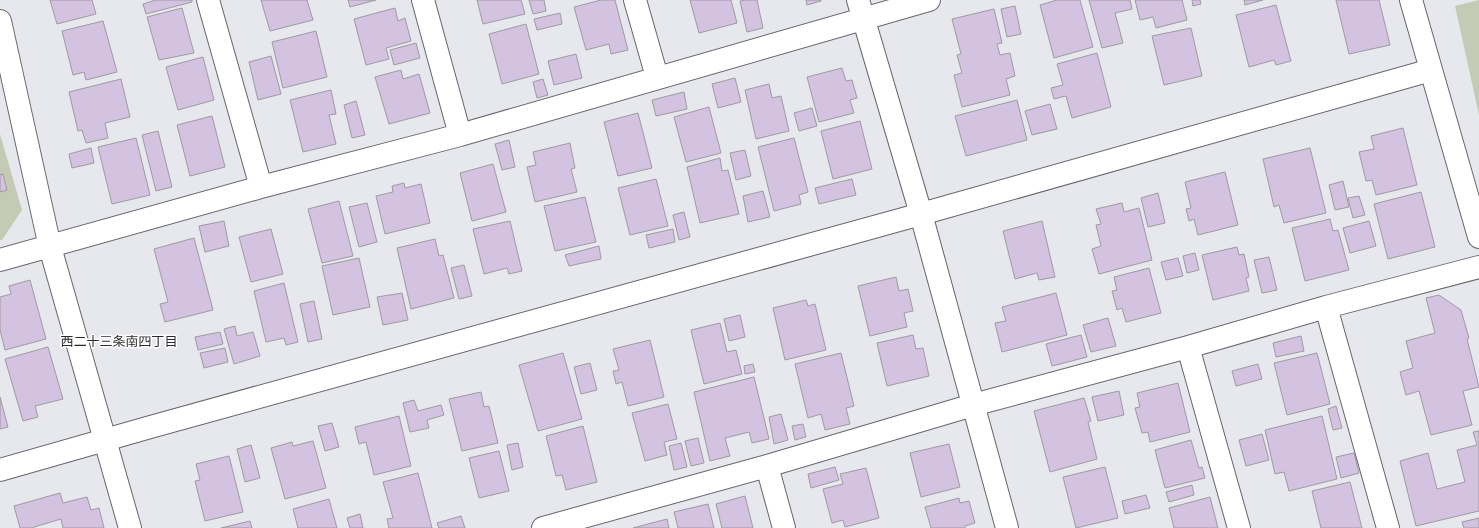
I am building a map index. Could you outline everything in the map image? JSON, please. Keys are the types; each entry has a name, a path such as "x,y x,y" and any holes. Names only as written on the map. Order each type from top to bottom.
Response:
{"street":[{"path":"208,0 261,187"},
{"path":"423,0 460,135"},
{"path":"635,0 657,77"},
{"path":"0,260 261,187 460,135 657,77 860,9 929,0"},
{"path":"1411,0 1479,237"},
{"path":"860,9 921,214 1007,528"},
{"path":"0,21 50,246 130,528"},
{"path":"0,470 921,214 1431,70"},
{"path":"543,528 567,525 973,405 1479,267"},
{"path":"1326,308 1388,528"},
{"path":"1188,347 1239,528"},
{"path":"767,466 784,528"}],"green space":[{"path":"1479,0 1479,115 1455,6"},
{"path":"0,134 22,210 2,240 0,240"}],"building":[{"path":"50,0 92,0 96,14 57,24"},
{"path":"156,0 192,0 192,2 146,14 143,4"},
{"path":"261,0 307,0 313,20 270,31"},
{"path":"348,0 376,0 350,7"},
{"path":"477,0 521,0 525,14 483,24"},
{"path":"529,0 544,0 546,11 533,14"},
{"path":"601,0 615,0 628,50 611,54 609,44 586,50 574,7"},
{"path":"690,0 731,0 737,23 699,33"},
{"path":"757,0 763,28 747,32 740,1"},
{"path":"806,0 821,0 821,1 807,5"},
{"path":"1057,0 1080,0 1093,47 1054,58 1040,5"},
{"path":"1089,0 1130,0 1132,9 1115,13 1123,43 1102,48"},
{"path":"1135,0 1182,0 1187,20 1156,28 1153,17 1140,20"},
{"path":"1192,0 1200,0 1201,4 1193,6"},
{"path":"1244,0 1263,0 1245,5"},
{"path":"1336,0 1379,0 1390,45 1349,54"},
{"path":"1276,5 1291,61 1276,65 1274,60 1249,67 1236,15"},
{"path":"1015,6 1021,34 1007,37 1001,9"},
{"path":"182,8 194,53 159,60 147,17"},
{"path":"395,8 398,21 405,18 411,41 386,48 389,59 366,65 354,19"},
{"path":"994,9 1002,43 997,44 1000,55 1010,53 1015,76 1006,79 1010,95 962,107 954,75 962,73 957,55 961,54 952,19"},
{"path":"560,13 562,24 537,30 534,19"},
{"path":"103,21 117,72 86,80 84,72 73,75 62,31"},
{"path":"526,24 539,74 502,84 489,34"},
{"path":"1191,28 1202,76 1164,85 1152,36"},
{"path":"316,31 327,77 283,88 272,42"},
{"path":"416,43 420,58 394,65 390,50"},
{"path":"1097,53 1111,107 1072,118 1066,96 1054,99 1051,88 1063,85 1057,64"},
{"path":"576,54 582,78 554,85 548,61"},
{"path":"271,56 281,94 258,100 249,62"},
{"path":"203,57 214,100 178,110 166,67"},
{"path":"842,68 846,81 852,80 857,98 850,100 854,113 819,122 807,77"},
{"path":"401,70 403,79 419,74 430,113 389,124 375,77"},
{"path":"735,78 741,102 718,108 712,84"},
{"path":"121,79 130,117 105,123 108,138 86,143 82,130 78,131 69,92"},
{"path":"543,79 548,95 537,98 533,82"},
{"path":"769,84 772,98 781,96 789,131 756,139 745,90"},
{"path":"331,90 336,114 329,115 336,144 303,152 290,100"},
{"path":"684,92 687,109 656,116 652,100"},
{"path":"1017,100 1027,140 966,156 955,116"},
{"path":"356,101 365,135 352,138 344,105"},
{"path":"1050,104 1057,129 1032,135 1025,111"},
{"path":"709,107 721,153 686,162 674,117"},
{"path":"812,108 817,126 799,131 794,113"},
{"path":"638,113 652,168 618,176 604,122"},
{"path":"212,116 225,167 190,176 177,125"},
{"path":"860,121 872,169 833,179 821,131"},
{"path":"1403,128 1417,185 1376,195 1372,180 1366,181 1359,152 1374,149 1371,136"},
{"path":"158,131 172,187 156,191 142,135"},
{"path":"136,138 150,195 112,204 98,147"},
{"path":"794,138 808,192 799,195 801,204 774,211 758,147"},
{"path":"509,140 515,167 502,170 495,144"},
{"path":"570,143 575,168 571,169 577,192 535,202 527,167 536,165 533,152"},
{"path":"91,148 94,163 72,168 69,154"},
{"path":"1310,148 1326,213 1284,223 1279,205 1274,207 1263,159"},
{"path":"745,150 751,176 736,180 730,153"},
{"path":"720,158 722,171 728,170 739,214 700,223 687,167"},
{"path":"493,164 506,212 472,221 460,173"},
{"path":"1225,172 1238,225 1198,235 1194,219 1189,221 1186,209 1191,208 1185,182"},
{"path":"3,174 7,190 0,192 0,175"},
{"path":"656,179 668,226 630,235 618,188"},
{"path":"852,179 856,195 819,204 815,188"},
{"path":"1343,181 1349,207 1335,210 1329,185"},
{"path":"404,183 405,188 421,184 430,223 385,234 376,196 393,192 392,186"},
{"path":"763,191 770,217 748,222 743,196"},
{"path":"1421,192 1435,247 1388,259 1374,204"},
{"path":"1158,193 1165,223 1148,227 1141,198"},
{"path":"1359,196 1365,215 1353,218 1348,198"},
{"path":"585,197 596,242 555,251 544,206"},
{"path":"339,201 353,256 322,263 308,209"},
{"path":"367,203 377,242 359,247 349,207"},
{"path":"1122,203 1124,212 1139,208 1152,260 1099,274 1092,249 1101,246 1096,225 1101,224 1096,209"},
{"path":"684,212 690,237 679,240 673,215"},
{"path":"1330,219 1333,231 1338,230 1349,270 1305,281 1292,228"},
{"path":"224,221 229,246 205,252 199,226"},
{"path":"510,221 522,271 509,274 507,268 484,274 473,229"},
{"path":"1042,221 1055,277 1039,280 1037,273 1015,279 1003,231"},
{"path":"1369,221 1376,246 1350,253 1343,228"},
{"path":"271,229 283,274 251,282 239,237"},
{"path":"673,229 675,242 649,248 646,235"},
{"path":"194,238 213,310 165,322 160,304 168,302 154,249"},
{"path":"435,239 439,256 443,255 454,298 411,309 397,248"},
{"path":"599,246 601,259 569,266 565,255"},
{"path":"1237,247 1239,255 1244,254 1249,277 1246,278 1249,291 1213,300 1202,255"},
{"path":"1195,253 1199,270 1187,273 1183,256"},
{"path":"1269,257 1277,290 1262,293 1254,260"},
{"path":"359,258 370,307 333,315 322,266"},
{"path":"1178,258 1183,276 1166,280 1161,262"},
{"path":"464,265 472,296 459,299 451,268"},
{"path":"1149,268 1161,313 1126,322 1122,308 1117,310 1112,291 1117,290 1114,277"},
{"path":"896,277 899,291 908,289 913,311 904,313 907,327 870,336 858,286"},
{"path":"30,280 46,339 5,350 0,330 0,297 11,294 9,286"},
{"path":"284,283 298,342 286,345 284,338 266,342 254,291"},
{"path":"402,293 408,320 383,325 377,297"},
{"path":"1056,293 1067,335 1002,352 995,323 1006,321 1002,307"},
{"path":"1439,295 1461,310 1469,338 1467,339 1479,387 1463,391 1472,425 1431,435 1419,391 1406,395 1400,372 1413,368 1406,341 1435,333 1426,298"},
{"path":"806,300 808,306 815,304 826,350 785,360 773,308"},
{"path":"314,301 322,339 308,342 300,304"},
{"path":"740,315 745,337 729,341 724,319"},
{"path":"1108,318 1116,346 1091,352 1083,325"},
{"path":"720,323 727,352 736,350 742,374 704,384 691,330"},
{"path":"235,326 237,336 253,332 260,356 234,364 224,329"},
{"path":"220,332 223,344 198,350 195,337"},
{"path":"913,335 916,349 923,348 929,376 887,386 877,343"},
{"path":"1081,335 1087,357 1052,366 1046,344"},
{"path":"1301,336 1304,351 1276,357 1273,343"},
{"path":"650,340 664,397 628,406 622,382 616,384 613,371 619,370 613,349"},
{"path":"48,347 63,399 35,406 38,417 23,421 5,359"},
{"path":"225,348 228,362 204,368 200,353"},
{"path":"563,353 582,419 538,431 519,365"},
{"path":"841,353 854,406 846,408 850,424 825,430 821,414 808,418 795,364"},
{"path":"1317,353 1330,404 1287,415 1274,363"},
{"path":"590,363 597,390 581,394 574,367"},
{"path":"753,364 755,372 745,374 744,366"},
{"path":"1258,364 1262,379 1236,386 1232,371"},
{"path":"754,377 769,439 752,443 749,432 725,438 730,456 710,461 694,392"},
{"path":"1178,383 1190,432 1150,442 1148,432 1142,433 1135,408 1140,407 1137,393"},
{"path":"1119,391 1124,415 1098,421 1092,397"},
{"path":"481,392 484,407 489,406 498,443 462,451 449,399"},
{"path":"0,397 8,427 0,429"},
{"path":"1084,398 1091,421 1088,422 1097,459 1050,472 1034,411"},
{"path":"414,400 418,411 441,405 444,415 427,420 429,428 410,432 403,403"},
{"path":"668,404 677,439 664,442 667,455 645,461 632,413"},
{"path":"1336,406 1342,428 1333,430 1328,409"},
{"path":"781,414 788,440 774,444 769,417"},
{"path":"399,416 411,466 374,475 366,442 359,444 355,427"},
{"path":"1322,416 1337,479 1289,491 1284,472 1275,474 1265,430"},
{"path":"332,423 339,447 325,451 318,426"},
{"path":"803,424 806,437 795,440 792,426"},
{"path":"583,426 597,482 566,490 562,475 556,476 546,436"},
{"path":"1479,431 1479,511 1416,526 1400,461 1428,453 1437,489 1465,482 1457,450 1477,445 1473,432"},
{"path":"1262,434 1269,460 1246,466 1239,440"},
{"path":"698,438 704,463 691,466 685,441"},
{"path":"1191,440 1199,468 1202,467 1205,478 1165,488 1155,450"},
{"path":"313,441 326,488 285,499 271,448 292,442 293,446"},
{"path":"518,443 523,467 512,470 507,445"},
{"path":"681,443 687,467 674,470 669,446"},
{"path":"949,444 960,487 921,497 910,453"},
{"path":"251,445 260,478 245,482 237,449"},
{"path":"499,451 509,491 479,498 469,458"},
{"path":"1354,453 1359,473 1341,478 1336,457"},
{"path":"229,456 243,512 205,521 195,481 200,480 196,464"},
{"path":"835,467 839,480 811,488 808,474"},
{"path":"1105,467 1118,518 1076,528 1063,477"},
{"path":"866,468 879,518 845,527 843,520 832,523 823,489 843,484 840,474"},
{"path":"418,473 432,528 389,528 387,519 393,518 383,482"},
{"path":"1350,482 1362,528 1321,528 1312,491"},
{"path":"1192,485 1194,495 1169,502 1166,492"},
{"path":"60,493 63,503 87,497 91,510 99,508 104,528 63,528 61,519 34,528 20,528 14,506"},
{"path":"1146,495 1150,508 1125,514 1122,501"},
{"path":"745,496 753,528 722,528 716,504"},
{"path":"1210,497 1218,528 1174,528 1169,508"},
{"path":"959,498 960,503 969,501 975,523 965,526 965,528 931,528 925,507"},
{"path":"329,499 337,528 298,528 293,509"},
{"path":"708,504 714,528 678,528 674,512"},
{"path":"360,514 363,528 350,528 347,518"},
{"path":"461,516 465,528 439,528 437,523"},
{"path":"1479,518 1479,528 1464,528 1462,522"},
{"path":"667,519 669,528 633,528"},
{"path":"250,521 252,528 221,528"}],"district":[{"name":"西二十三条南四丁目","path":"119,341"}]}
